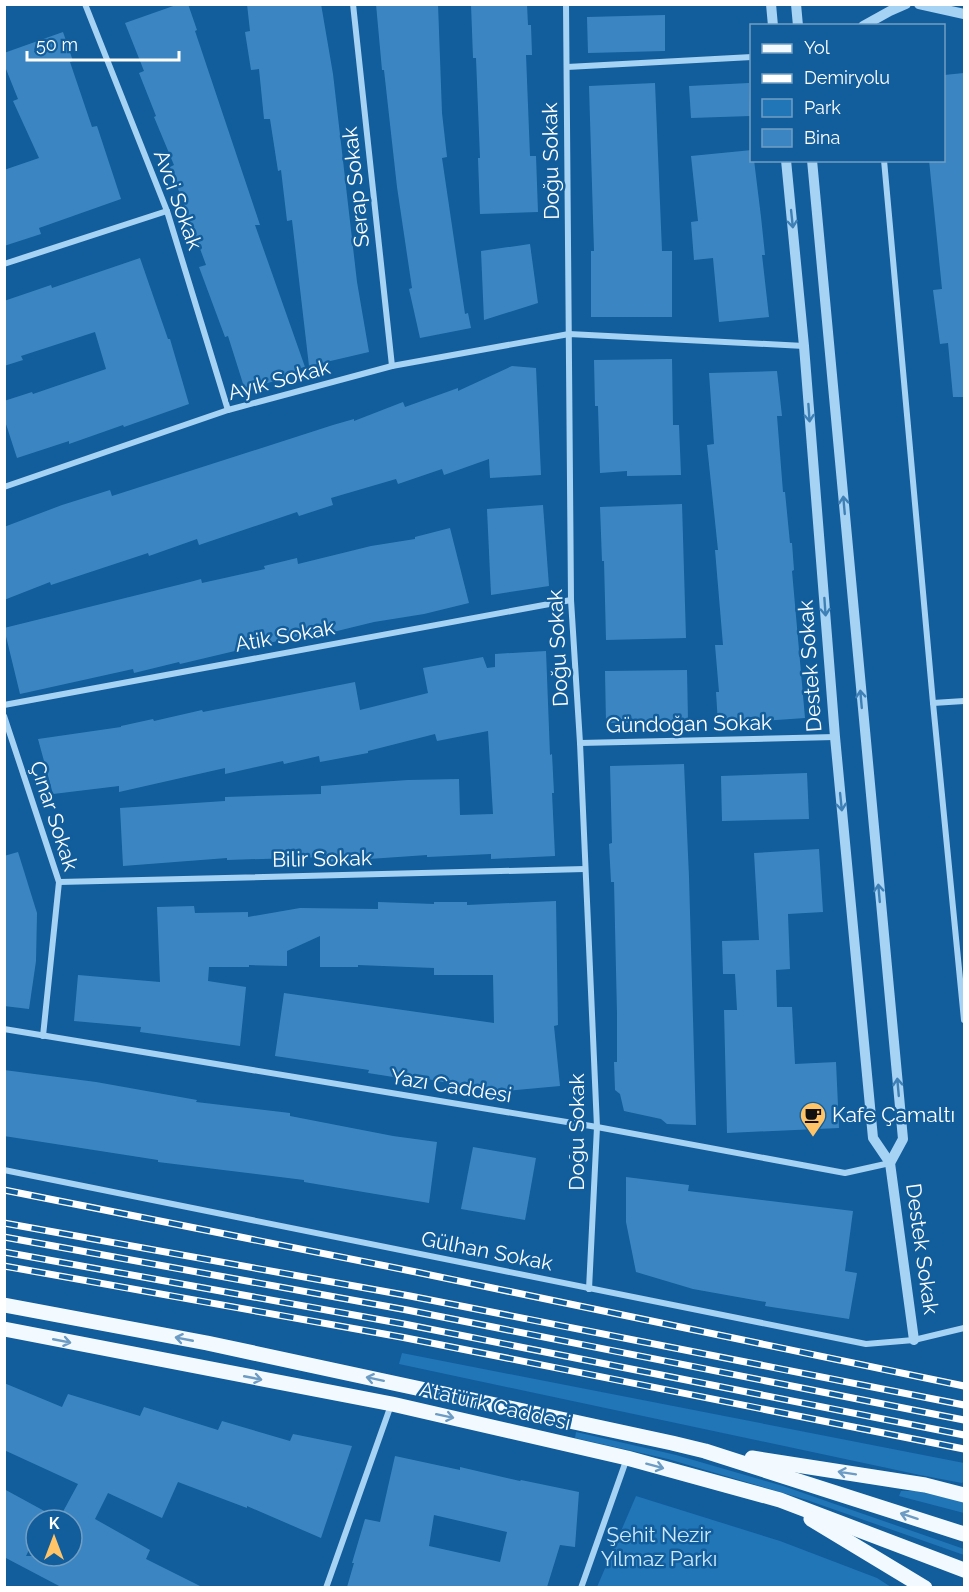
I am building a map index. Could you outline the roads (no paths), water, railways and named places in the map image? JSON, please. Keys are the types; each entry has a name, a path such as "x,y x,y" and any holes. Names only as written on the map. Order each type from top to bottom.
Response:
{"main road":[{"name":"Atatürk Caddesi","path":"4,1305 219,1346 580,1422 705,1451 964,1534"},
{"name":"Atatürk Caddesi","path":"4,1329 392,1404 627,1458 780,1500 964,1570"},
{"path":"705,1451 925,1485 964,1495"},
{"path":"780,1500 925,1587"}],"street":[{"name":"Avci Sokak","path":"85,4 167,212 228,410"},
{"name":"Serap Sokak","path":"353,4 392,366"},
{"name":"Doğu Sokak","path":"566,4 571,600 580,743 597,1127 589,1289"},
{"path":"771,4 773,24"},
{"path":"796,4 798,24"},
{"path":"869,24 906,4"},
{"path":"919,4 964,14"},
{"path":"567,67 750,57"},
{"name":"Destek Sokak","path":"786,162 804,346 835,737 873,1138 890,1163 914,1340"},
{"name":"Destek Sokak","path":"812,162 903,1139 890,1163"},
{"path":"884,162 964,1020"},
{"path":"4,264 167,212"},
{"name":"Ayık Sokak","path":"4,488 228,410 392,366 569,334 804,346"},
{"name":"Atik Sokak","path":"4,705 571,600"},
{"path":"933,704 964,701"},
{"name":"Çınar Sokak","path":"4,716 59,882 43,1036"},
{"name":"Gündoğan Sokak","path":"580,743 835,737"},
{"name":"Bilir Sokak","path":"59,882 585,870"},
{"name":"Yazı Caddesi","path":"4,1029 597,1127 845,1173 890,1163"},
{"name":"Gülhan Sokak","path":"4,1170 866,1344 914,1340 964,1328"},
{"path":"326,1587 392,1404"},
{"path":"581,1587 627,1458"}],"railway":[{"path":"4,1190 416,1272 964,1386"},
{"path":"4,1223 410,1296 964,1405"},
{"path":"4,1237 407,1310 964,1420"},
{"path":"4,1252 404,1324 964,1435"},
{"path":"4,1266 401,1337 964,1449"}],"place":[{"name":"Kafe Çamaltı","path":"813,1138"}],"park label":[{"name":"Şehit Nezir Yılmaz Parkı","path":"659,1547"}]}
